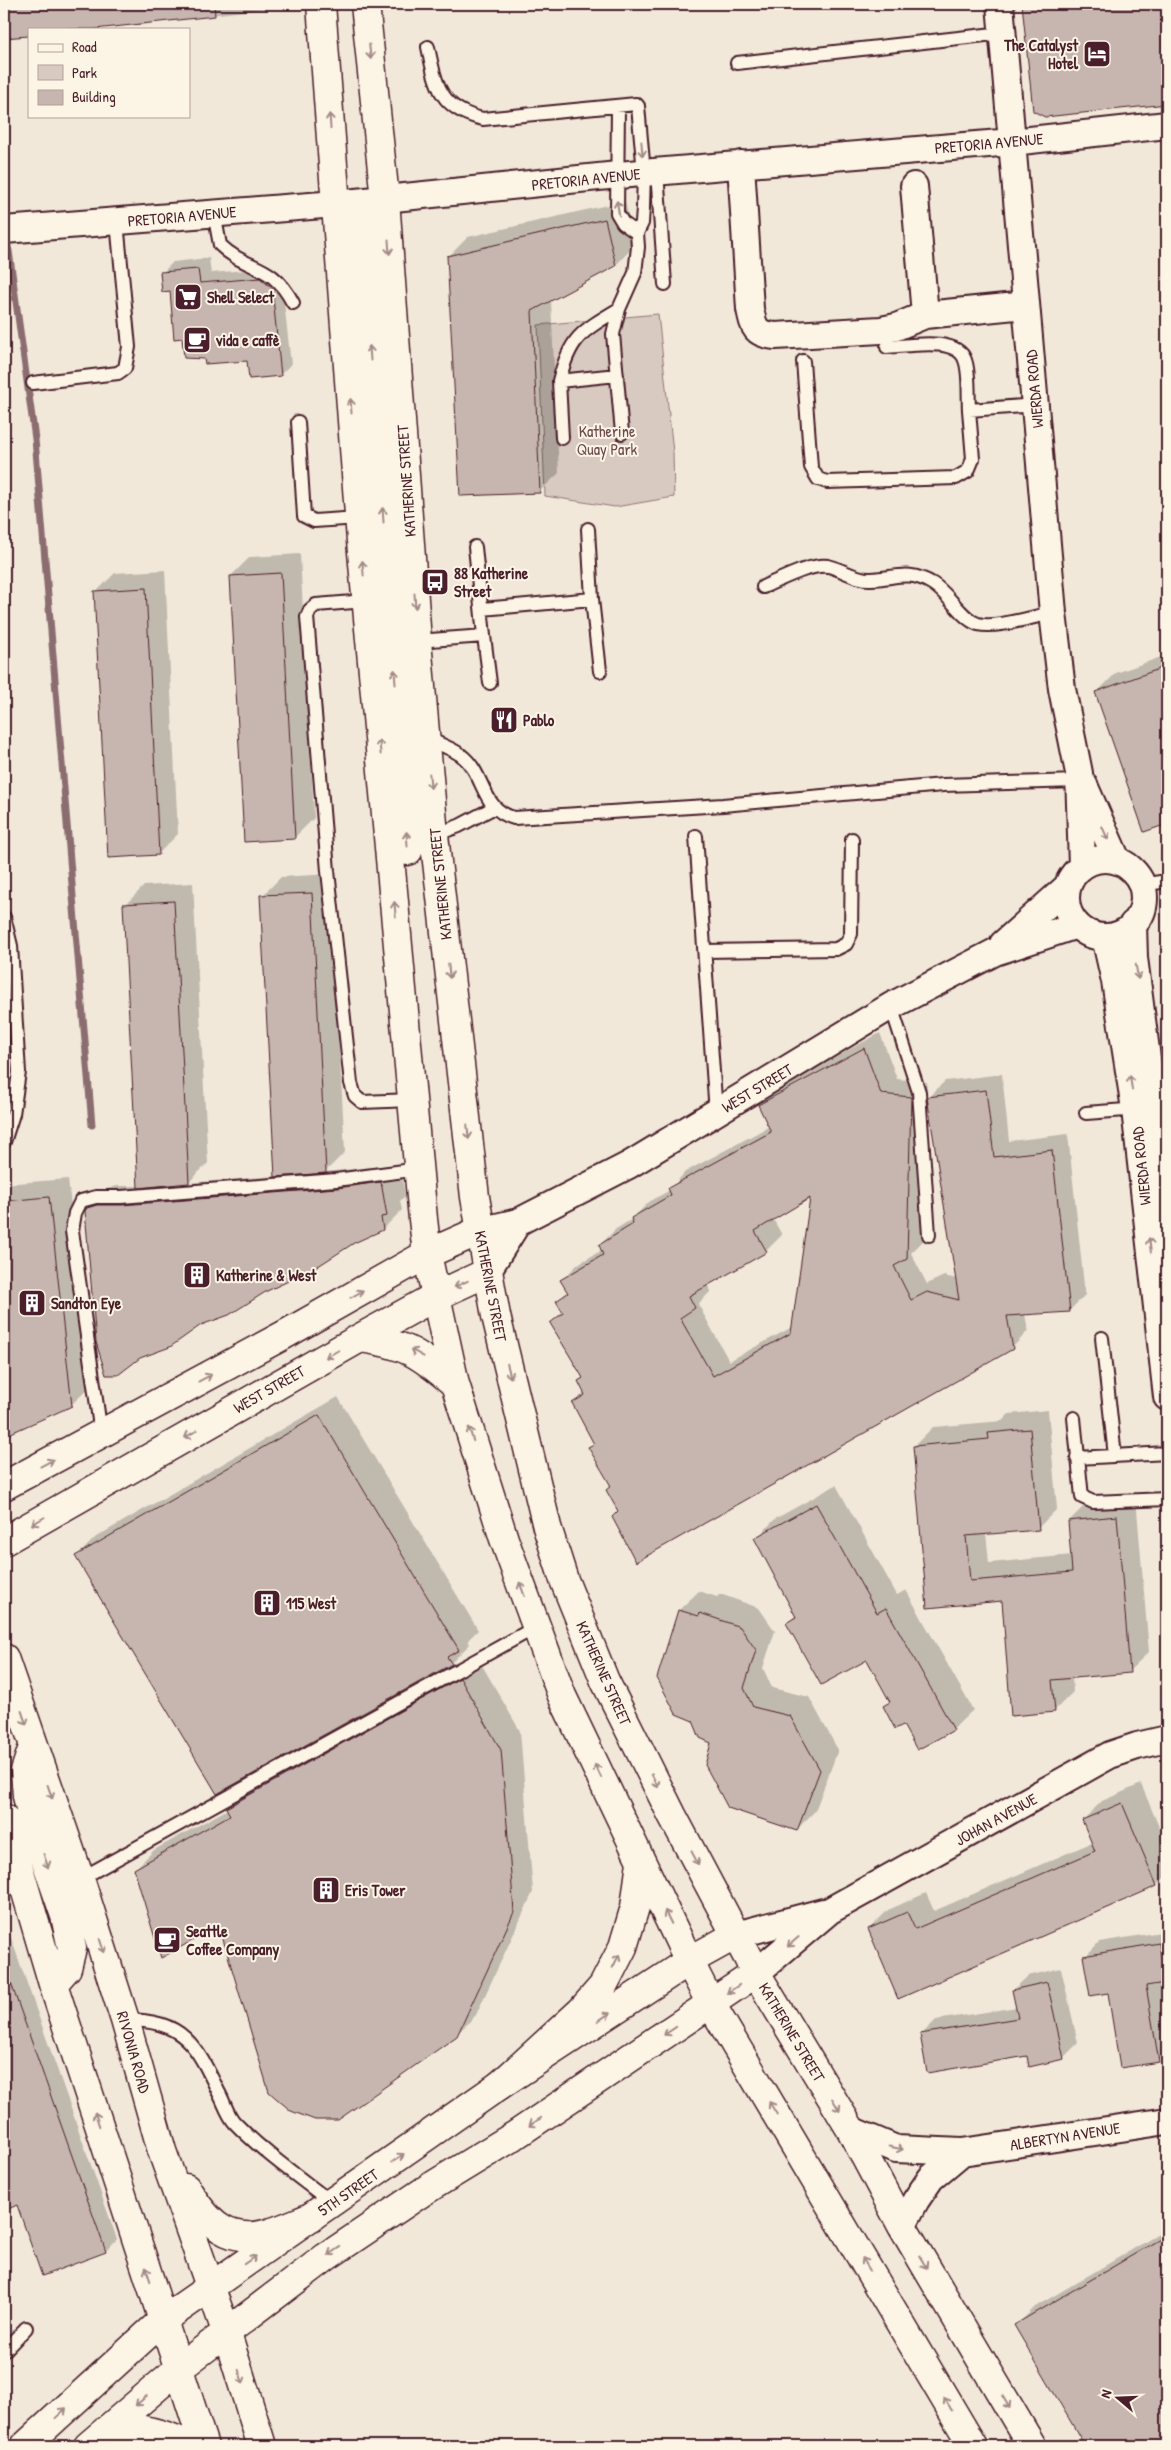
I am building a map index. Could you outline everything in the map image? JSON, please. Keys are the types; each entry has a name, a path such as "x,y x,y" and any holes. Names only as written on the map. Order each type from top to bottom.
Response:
{"main road":[{"path":"321,4 359,518 412,1100 427,1254 455,1384 504,1539 562,1696 689,1961 711,2004 973,2446"},
{"path":"336,204 349,134 339,4"},
{"name":"KATHERINE STREET","path":"365,4 385,199 417,641 434,835 479,1231 486,1273 547,1528 564,1580 605,1681 672,1815 756,1973 851,2130 902,2226 1032,2446"},
{"path":"385,199 364,220 361,231 430,1134 433,1214 427,1254"},
{"name":"WEST STREET","path":"4,1486 284,1335 427,1254 479,1231"},
{"name":"WEST STREET","path":"4,1541 360,1338 436,1296 486,1273"},
{"path":"360,1338 381,1341 412,1350 425,1358 455,1384"},
{"name":"RIVONIA ROAD","path":"4,1658 80,1879 125,2020 162,2151 226,2331 262,2446"},
{"path":"33,1746 25,1771 27,1796 35,1829 65,1916 72,1948 67,1968 53,1984"},
{"path":"4,1818 53,1984 204,2446"},
{"path":"500,2086 580,2011 603,1986 623,1947 635,1907 641,1862"},
{"name":"5TH STREET","path":"25,2446 163,2320 209,2287 500,2086 689,1961 736,1936"},
{"path":"88,2446 178,2369 326,2257 374,2224 514,2136 756,1973"},
{"path":"162,2151 205,2218 218,2229 231,2235 248,2236 270,2233 322,2210"},
{"path":"110,2427 143,2429 162,2434 191,2446"}],"street":[{"name":"WIERDA ROAD","path":"1000,4 1053,612 1062,689 1079,777 1117,860"},
{"name":"PRETORIA AVENUE","path":"4,230 336,204 640,173 1012,142 1167,126"},
{"path":"741,164 750,309 754,326 762,335 775,336 881,330 896,327 924,315 1026,304"},
{"path":"914,186 924,315"},
{"name":"WIERDA ROAD","path":"1074,876 1079,777"},
{"path":"1092,860 1117,860 1127,866 1141,885 1144,898 1141,912 1133,924 1120,933 1105,937 1094,935 1077,925 1072,919 1066,903 1074,876 1092,860"},
{"name":"WEST STREET","path":"995,952 1074,876"},
{"name":"WIERDA ROAD","path":"1133,924 1144,1108"},
{"name":"WEST STREET","path":"479,1231 518,1222 629,1165 891,1006 995,952 1077,925"},
{"name":"WIERDA ROAD","path":"1105,937 1144,1108 1161,1205 1167,1397"},
{"path":"486,1273 518,1222"},
{"name":"JOHAN AVENUE","path":"756,1973 829,1911 1110,1756 1137,1746 1167,1739"},
{"name":"JOHAN AVENUE","path":"736,1936 829,1911"},
{"name":"ALBERTYN AVENUE","path":"851,2130 896,2149 962,2152 1167,2121"},
{"path":"902,2226 931,2178 962,2152"}],"lane":[{"path":"737,63 1003,33"},
{"path":"428,47 435,80 443,96 455,108 472,116 483,119 636,104 643,208 642,222 637,233 638,247 635,273 619,309 613,334 622,433"},
{"path":"618,106 640,173 665,284"},
{"path":"637,233 623,222 617,213 640,173"},
{"path":"214,213 220,245 234,256 275,277 281,283 293,303"},
{"path":"33,382 118,373 125,368 129,347 117,222"},
{"path":"562,438 559,381 565,358 583,331 619,309"},
{"path":"803,361 811,466 818,478 827,482 956,478 968,471 973,459 965,360 959,350 947,344 888,347"},
{"path":"559,381 617,375"},
{"path":"969,410 1036,405"},
{"path":"298,422 304,516 314,521 359,518"},
{"path":"588,529 592,599 600,671"},
{"path":"475,547 490,683"},
{"path":"763,587 813,567 826,566 870,580 907,574 924,579 943,590 969,619 977,624 988,625 1053,612"},
{"path":"482,608 592,599"},
{"path":"366,601 316,605 310,610 307,617 328,871 351,1083 355,1096 362,1102 412,1100"},
{"path":"417,641 484,636"},
{"path":"426,738 461,755 476,772 493,808 508,817 534,819 1079,777"},
{"path":"434,835 493,808"},
{"path":"696,836 716,1113"},
{"path":"704,951 836,949 846,944 851,934 852,839"},
{"path":"1141,885 1167,881"},
{"path":"4,918 11,946 19,1072 12,1114 4,1142"},
{"path":"891,1006 919,1092 929,1235"},
{"path":"1086,1113 1144,1108"},
{"path":"101,1434 72,1231 75,1213 81,1201 96,1196 121,1198 336,1180 419,1169"},
{"path":"1102,1338 1115,1456"},
{"path":"1074,1418 1080,1493 1085,1499 1092,1502 1167,1499"},
{"path":"1077,1458 1167,1452"},
{"path":"80,1879 536,1627"},
{"path":"125,2020 144,2020 162,2024 181,2033 201,2056 233,2121 322,2210"},
{"path":"4,2351 26,2328"}],"green space":[{"name":"Katherine Quay Park","path":"658,314 673,452 674,497 615,507 545,496 538,325"}],"building":[{"path":"4,4 214,4 215,16 104,28 28,28 28,36 4,38"},
{"name":"The Catalyst Hotel","path":"1022,4 1167,4 1167,104 1045,117 1033,111"},
{"path":"605,219 616,266 532,311 540,493 460,496 447,256"},
{"path":"198,269 200,283 260,278 272,288 281,376 249,379 247,361 205,364 204,359 184,358 182,338 174,339 170,291 162,292 160,272"},
{"path":"281,573 295,839 244,842 230,576"},
{"path":"146,588 159,855 108,858 94,591"},
{"path":"1167,666 1167,824 1144,832 1095,692"},
{"path":"312,893 326,1173 275,1177 260,895"},
{"path":"174,901 189,1183 138,1188 123,904"},
{"path":"864,1048 881,1094 911,1097 907,1259 894,1266 911,1300 927,1292 959,1300 927,1097 986,1090 994,1157 1052,1150 1070,1312 1007,1316 1013,1349 636,1562 612,1517 618,1511 606,1490 611,1486 588,1447 594,1444 572,1403 585,1395 578,1381 583,1378 550,1323 563,1313 556,1301 568,1293 560,1280 603,1255 599,1245 633,1224 631,1218 671,1195 668,1188 771,1132 758,1105","holes":["810,1198 791,1333 713,1376 680,1318 695,1308 689,1296 767,1252 755,1231"]},
{"name":"Katherine & West","path":"381,1182 387,1216 381,1217 383,1230 354,1243 312,1270 267,1291 229,1315 201,1325 170,1347 140,1358 118,1375 106,1375 96,1342 85,1211 87,1208 97,1205 122,1205 337,1188"},
{"name":"Sandton Eye","path":"49,1197 72,1406 4,1436 4,1201"},
{"name":"115 West","path":"319,1415 459,1650 447,1657 452,1664 217,1794 75,1556"},
{"path":"1030,1429 1039,1530 966,1536 970,1581 1072,1572 1068,1521 1117,1516 1130,1673 1052,1680 1055,1712 1011,1716 1002,1601 927,1608 913,1446 989,1439 988,1433"},
{"path":"816,1504 877,1613 886,1608 954,1730 917,1750 903,1725 895,1729 883,1706 890,1702 867,1660 821,1685 786,1623 796,1617 754,1538"},
{"path":"678,1610 699,1616 700,1613 740,1627 756,1650 744,1688 753,1707 790,1716 820,1770 797,1831 728,1808 705,1765 711,1743 700,1738 693,1721 676,1714 657,1678"},
{"name":"Eris Tower","path":"460,1678 501,1750 514,1912 457,2036 338,2120 315,2120 291,2111 269,2092 219,1926 161,1958 134,1869 230,1815 226,1808"},
{"path":"1122,1803 1157,1886 898,1999 868,1929 907,1912 915,1929 1095,1851 1082,1820"},
{"path":"1159,1943 1165,1983 1146,1986 1159,2062 1120,2068 1108,1993 1090,1996 1083,1956"},
{"path":"4,1969 6,1969 106,2252 42,2276 17,2205 4,2211"},
{"path":"1047,1982 1064,2059 1029,2067 1027,2056 927,2073 920,2034 1018,2018 1012,1990"},
{"path":"1167,2235 1167,2446 1085,2446 1014,2325"}],"waterway":[{"path":"4,235 9,251 35,439 92,1125"}],"place":[{"name":"The Catalyst Hotel","path":"1097,54"},
{"name":"Shell Select","path":"188,297"},
{"name":"vida e caffè","path":"197,340"},
{"name":"88 Katherine Street","path":"435,582"},
{"name":"Pablo","path":"504,720"},
{"name":"Katherine & West","path":"197,1275"},
{"name":"Sandton Eye","path":"32,1303"},
{"name":"115 West","path":"267,1603"},
{"name":"Eris Tower","path":"326,1890"},
{"name":"Seattle Coffee Company","path":"167,1940"}]}
